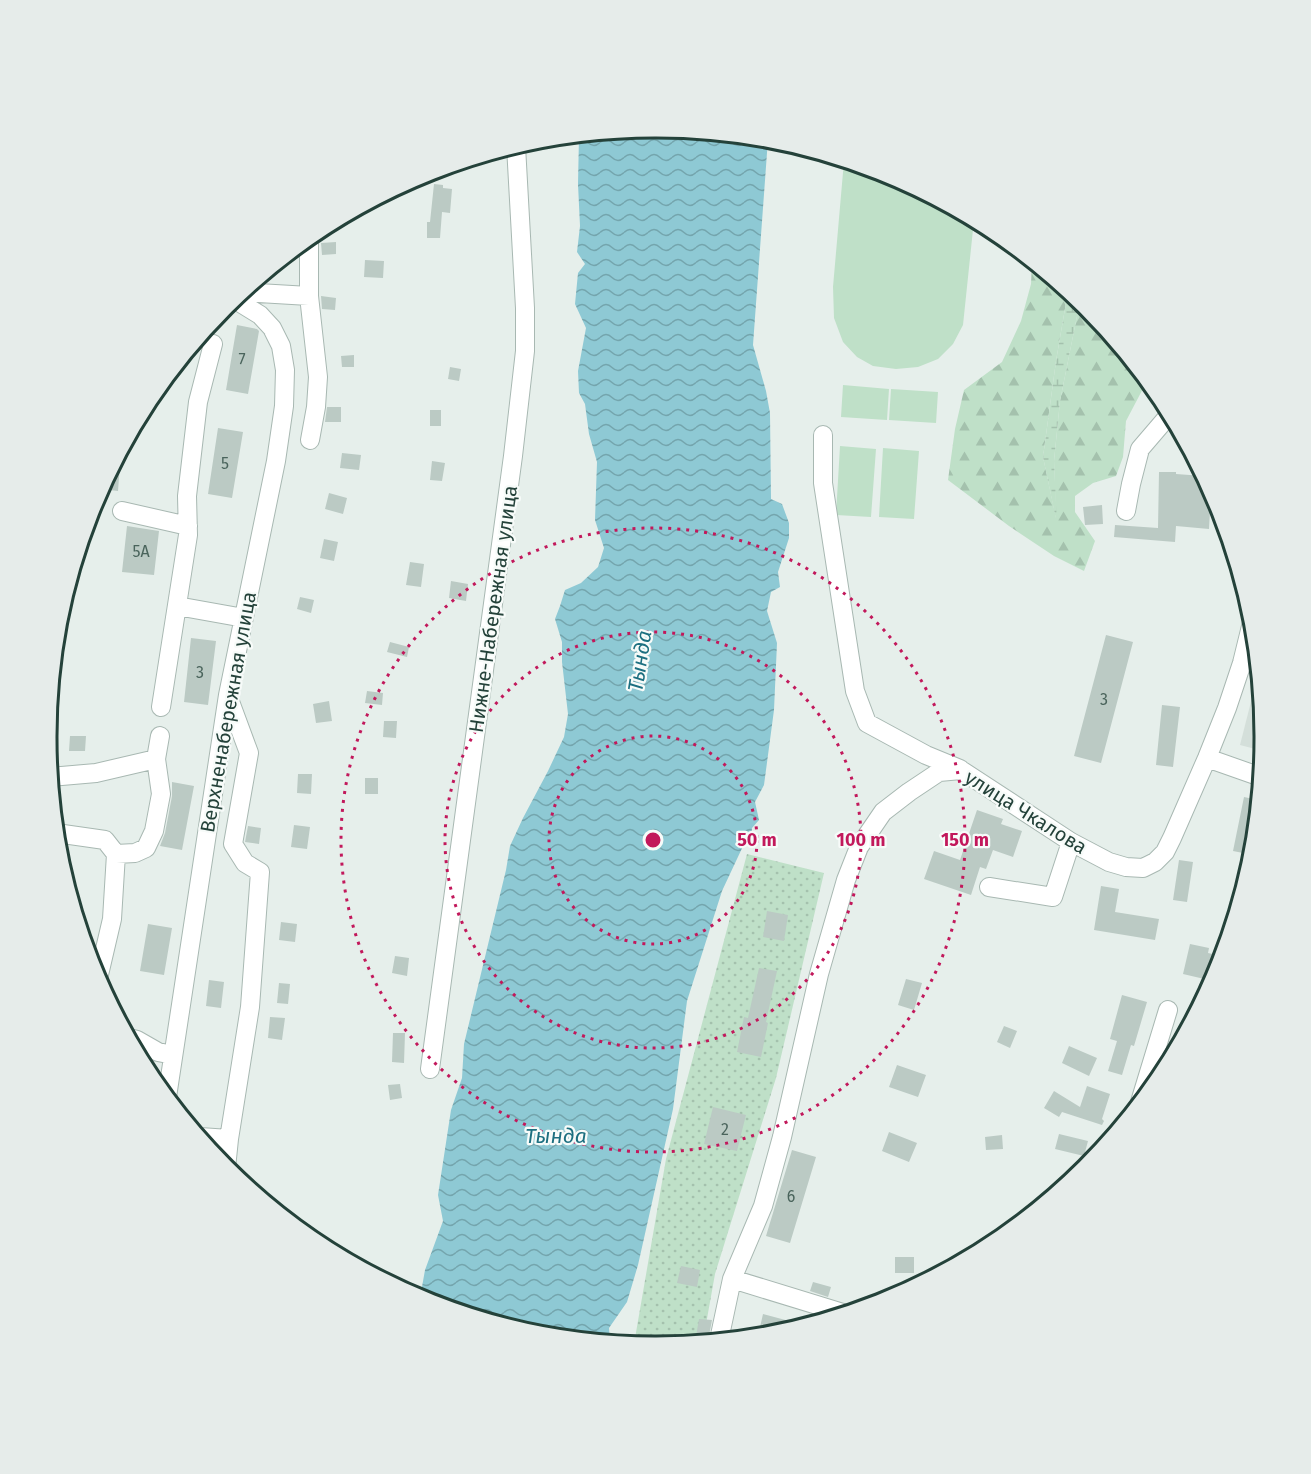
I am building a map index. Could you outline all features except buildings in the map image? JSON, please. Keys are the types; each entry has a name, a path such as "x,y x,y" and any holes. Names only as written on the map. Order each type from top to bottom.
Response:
{"street":[{"name":"Нижне-Набережная улица","path":"430,1069 512,468 525,351 525,308 517,155"},
{"path":"309,249 309,296 318,377 310,440"},
{"path":"255,293 309,296"},
{"name":"Верхненабережная улица","path":"169,1085 228,695 276,461 284,406 285,370 281,346 273,328 260,315 243,304"},
{"path":"161,707 188,535 187,496 198,402 213,344"},
{"path":"1126,511 1140,449 1164,421"},
{"path":"823,435 823,483 855,691 867,723 962,770"},
{"path":"122,511 188,526"},
{"path":"177,606 244,618"},
{"name":"улица Чкалова","path":"721,1331 732,1279 763,1206 782,1137 828,937 859,847 883,812 939,772 962,770 1071,842 1109,862 1126,867 1143,868 1155,862 1172,838 1227,708 1246,645"},
{"path":"227,1155 250,1007 260,872 245,863 233,844 249,753 228,695"},
{"path":"116,854 135,853 146,848 154,831 160,794 156,759 160,736"},
{"path":"1207,758 1253,774"},
{"path":"58,776 96,773 156,759"},
{"path":"65,834 105,840 116,854 112,919 102,963"},
{"path":"989,887 1053,897 1071,842"},
{"path":"1147,1077 1168,1010"},
{"path":"141,1042 158,1052 173,1055"},
{"path":"211,1138 229,1139"},
{"path":"732,1279 830,1309"}],"shaded area":[{"path":"1253,695 1254,749 1240,745"}],"green space":[{"path":"843,169 920,200 973,230 963,325 953,344 938,359 918,367 896,369 873,366 857,357 843,342 834,318 833,287"},
{"path":"1032,272 1066,302 1043,457 1056,518 1054,461 1060,401 1078,313 1105,342 1142,390 1126,421 1123,457 1116,476 1093,483 1075,496 1075,512 1095,541 1084,571 1054,556 1009,526 948,480 955,429 964,390 1002,362 1021,321 1031,284"},
{"path":"1066,302 1078,313 1060,401 1054,461 1057,524 1043,457"},
{"path":"843,385 889,389 887,420 841,417"},
{"path":"891,389 938,392 936,423 889,420"},
{"path":"840,446 876,449 871,517 836,515"},
{"path":"883,448 919,451 914,519 879,517"},
{"path":"747,854 824,873 776,1078 715,1274 704,1333 636,1335 666,1159"}],"water":[{"name":"Тында","path":"656,138 695,140 767,149 753,345 770,413 771,499 782,504 789,523 789,538 778,572 780,587 771,592 767,611 777,643 774,710 764,785 755,802 759,820 752,828 751,842 744,844 722,891 687,1001 673,1109 638,1265 627,1302 609,1328 609,1333 539,1324 501,1315 463,1304 422,1288 425,1270 443,1221 438,1195 451,1110 462,1078 464,1044 510,846 564,737 568,714 562,642 555,619 565,590 581,583 598,567 604,548 595,520 597,462 589,434 585,404 579,393 578,371 586,328 575,304 578,273 585,264 577,252 580,226 579,144"}]}
